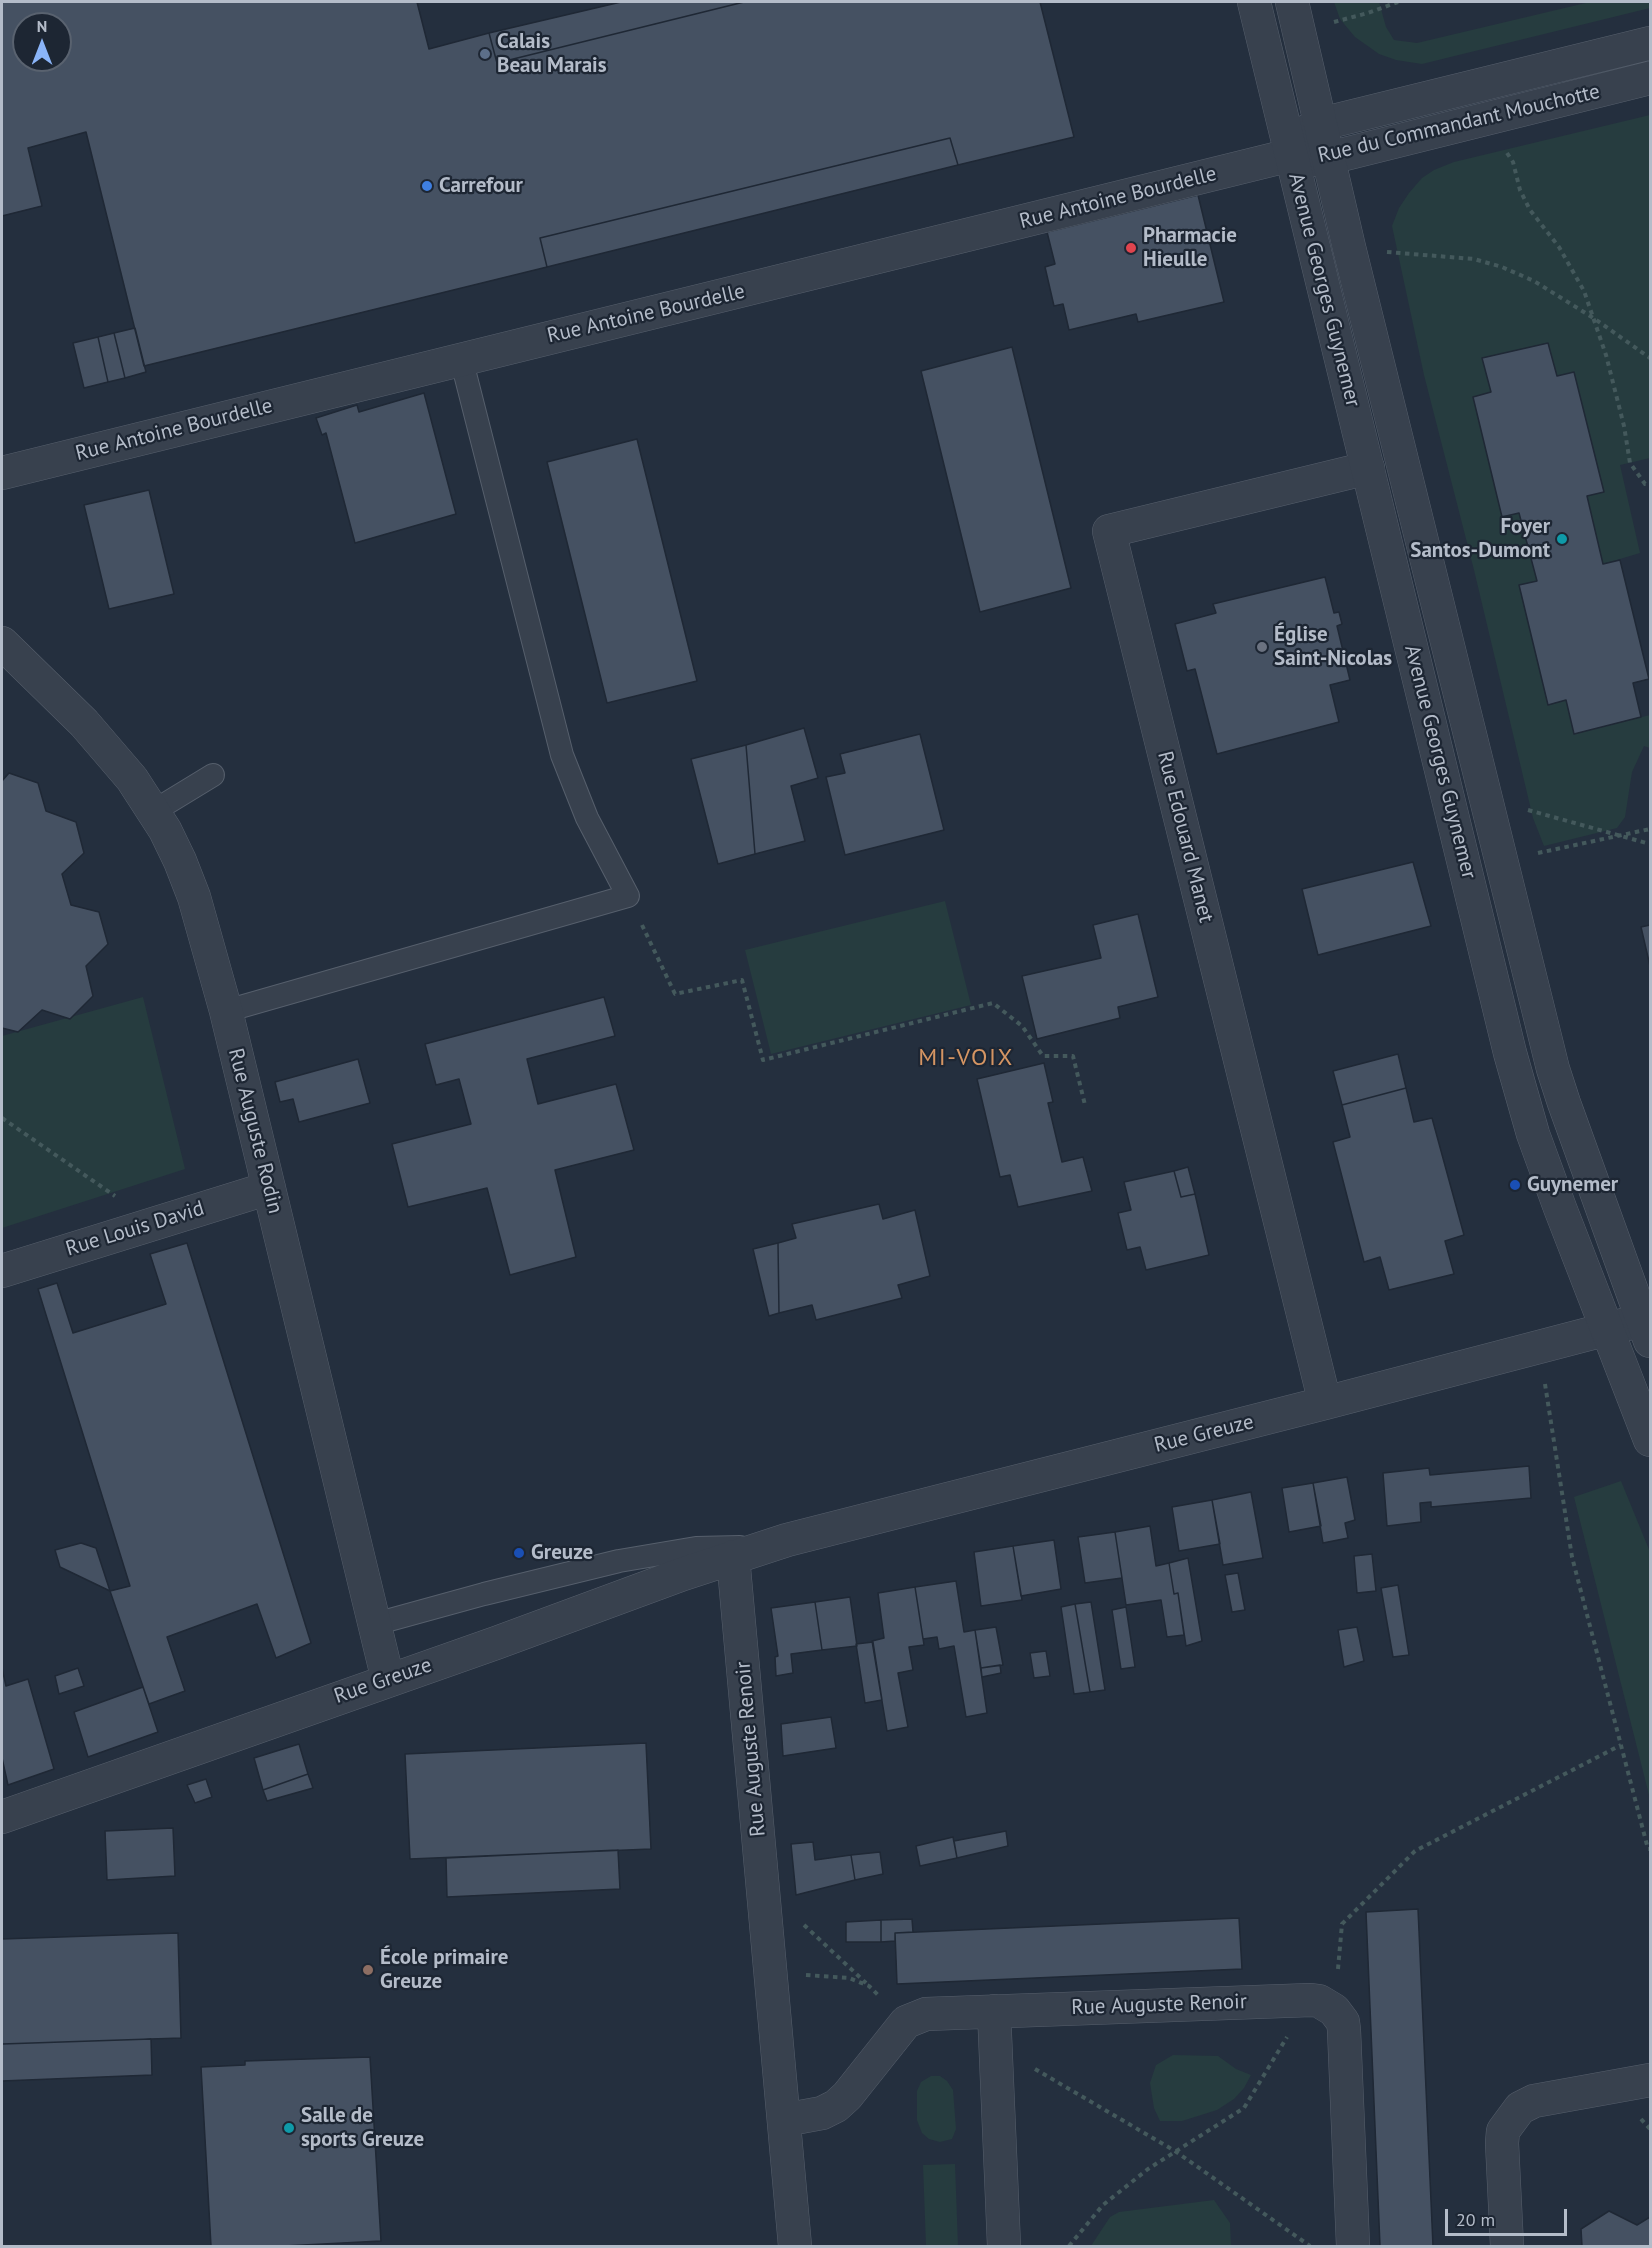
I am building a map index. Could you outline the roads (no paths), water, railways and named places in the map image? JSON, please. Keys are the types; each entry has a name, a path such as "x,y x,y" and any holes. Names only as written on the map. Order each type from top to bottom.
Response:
{"street":[{"name":"Avenue Georges Guynemer","path":"1254,2 1533,1134 1606,1330 1650,1440"},
{"name":"Avenue Georges Guynemer","path":"1292,2 1349,247 1560,1092 1646,1330"},
{"name":"Rue du Commandant Mouchotte","path":"1650,43 1321,124 1307,131 1291,155 1314,160 1329,158 1650,78"},
{"name":"Rue Antoine Bourdelle","path":"2,473 1291,155"},
{"name":"Rue Edouard Manet","path":"1325,1403 1109,531 1368,468"},
{"name":"Rue Auguste Rodin","path":"2,643 84,723 132,780 154,811 180,861 194,897 226,1011 388,1680"},
{"name":"Rue Louis David","path":"2,1271 268,1188"},
{"name":"Rue Greuze","path":"2,1817 766,1546 1606,1330 1646,1330"},
{"name":"Rue Auguste Renoir","path":"734,1557 795,2247"},
{"name":"Rue Auguste Renoir","path":"784,2120 822,2113 836,2106 847,2096 906,2022 926,2014 1322,2005 1343,2022 1353,2247"},
{"path":"994,2011 1004,2247"},
{"path":"1507,2247 1503,2131 1520,2108 1534,2101 1650,2080"}],"lane":[{"path":"226,1011 628,896 586,818 562,755 461,358"},
{"path":"154,811 213,775"},
{"name":"Rue Greuze","path":"375,1624 619,1561 696,1548 766,1546"}],"place":[{"name":"Calais Beau Marais","path":"485,54"},
{"name":"Carrefour","path":"427,186"},
{"name":"Pharmacie Hieulle","path":"1131,248"},
{"name":"Foyer Santos-Dumont","path":"1562,539"},
{"name":"Église Saint-Nicolas","path":"1262,647"},
{"name":"Guynemer","path":"1515,1185"},
{"name":"Greuze","path":"519,1553"},
{"name":"École primaire Greuze","path":"368,1970"},
{"name":"Salle de sports Greuze","path":"289,2128"}],"district":[{"name":"MI-VOIX","path":"966,1058"}]}
